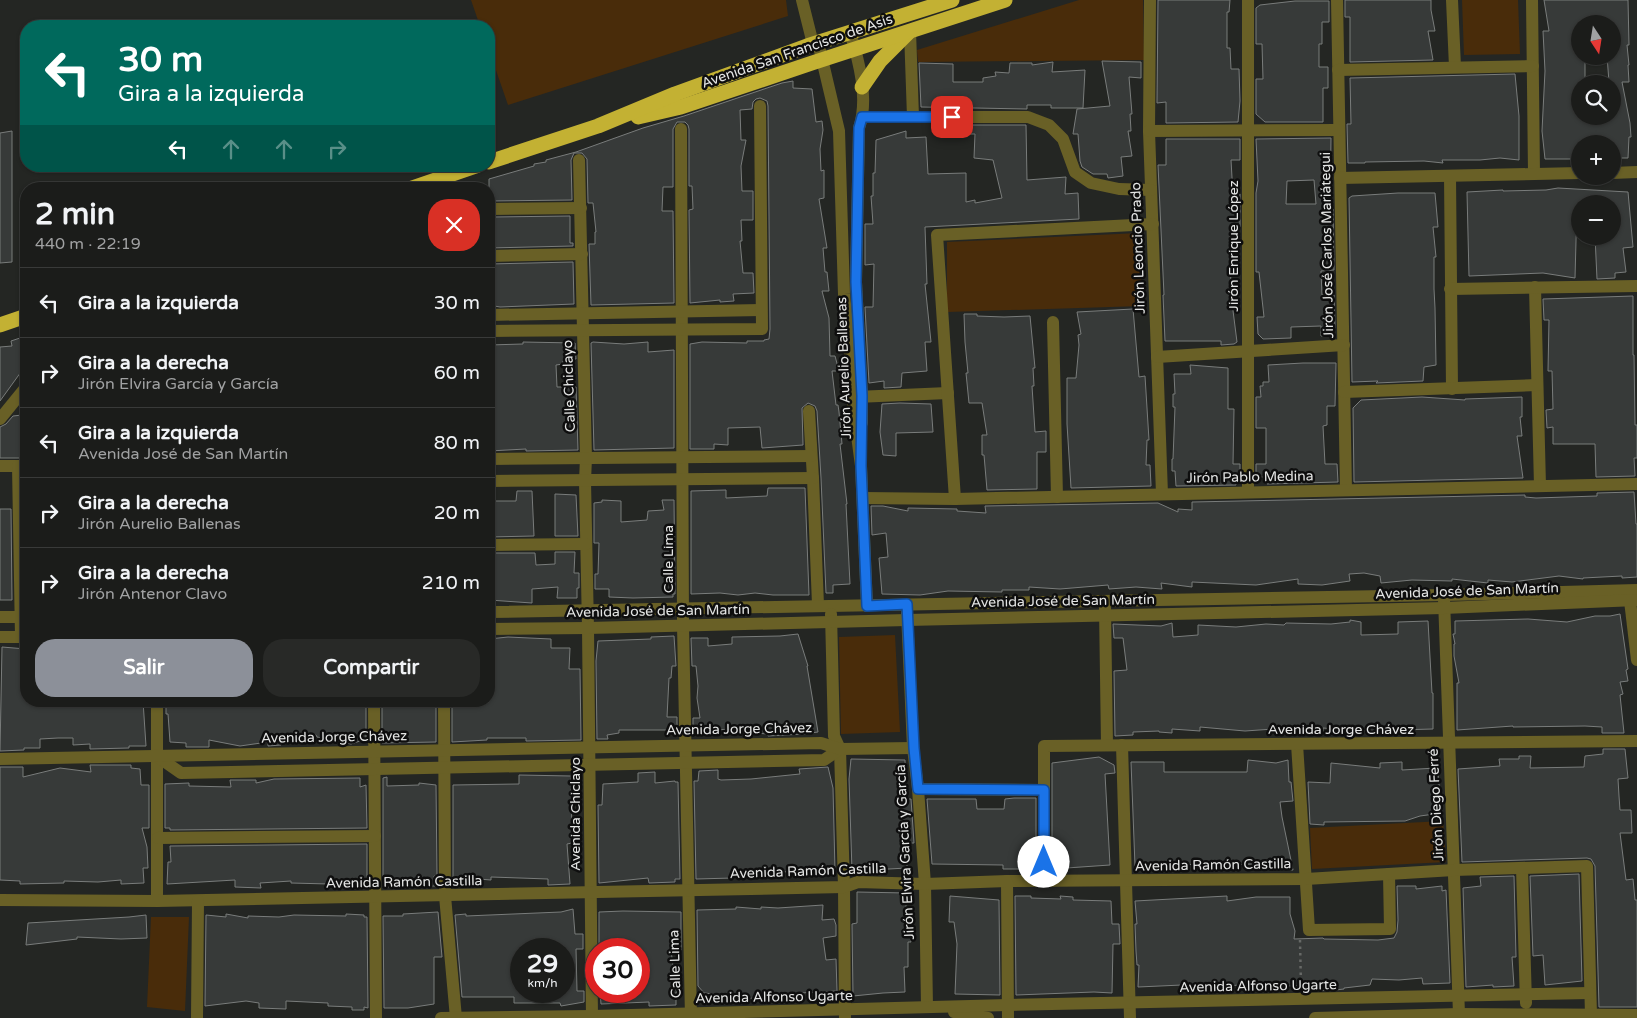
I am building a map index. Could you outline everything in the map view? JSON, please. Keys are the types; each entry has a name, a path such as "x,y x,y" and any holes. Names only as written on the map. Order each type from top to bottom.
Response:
{"highway":[{"name":"Avenida San Francisco de Asís","path":"495,160 598,126 676,94 816,43 952,0"},
{"name":"Avenida San Francisco de Asís","path":"598,126 681,107 1005,0"},
{"path":"862,87 880,61 910,30"},
{"path":"429,182 459,172"},
{"path":"0,325 20,318"}],"street":[{"name":"Jirón Aurelio Ballenas","path":"802,0 823,59 839,131 844,294 851,365 857,397"},
{"name":"Jirón Leoncio Prado","path":"1150,0 1149,131 1162,494"},
{"name":"Jirón Enrique López","path":"1248,0 1248,492"},
{"name":"Jirón José Carlos Mariátegui","path":"1337,0 1346,490"},
{"path":"1452,0 1455,66"},
{"path":"1532,0 1534,174"},
{"path":"910,30 913,117"},
{"name":"Jirón Aurelio Ballenas","path":"850,32 862,87 856,282 857,397 867,606"},
{"path":"1338,70 1455,66 1532,66"},
{"path":"495,332 583,329 681,330 762,328 760,106"},
{"path":"839,131 860,123 913,117 1028,117 1049,125 1063,139 1075,172 1091,183 1119,189 1151,190"},
{"name":"Calle Lima","path":"681,129 683,625 691,1016"},
{"path":"1149,131 1339,130"},
{"name":"Calle Chiclayo","path":"580,160 587,611"},
{"path":"1621,173 1637,172"},
{"path":"1340,178 1571,173"},
{"path":"1450,176 1452,389"},
{"path":"495,209 581,208"},
{"path":"955,499 937,235 1153,224"},
{"path":"495,256 582,254"},
{"path":"1450,289 1637,286"},
{"path":"1535,287 1540,486"},
{"path":"495,314 761,310"},
{"path":"1053,322 1057,497"},
{"path":"1157,357 1344,345"},
{"path":"1344,392 1537,385"},
{"path":"857,397 948,393"},
{"path":"0,419 20,394"},
{"path":"808,411 824,605 831,623 834,736 840,749 845,1014"},
{"path":"495,459 811,456"},
{"path":"0,466 20,466"},
{"path":"495,481 813,478"},
{"name":"Jirón Pablo Medina","path":"863,498 955,499 1637,484"},
{"path":"495,545 586,544"},
{"name":"Avenida José de San Martín","path":"495,612 1444,595 1633,595"},
{"name":"Jirón Diego Ferré","path":"1444,595 1448,743 1460,1014"},
{"path":"1633,595 1637,660"},
{"name":"Avenida José de San Martín","path":"495,629 1444,608 1633,595"},
{"path":"1105,601 1107,745"},
{"name":"Jirón Elvira García y García","path":"907,604 914,748 925,884 927,1007"},
{"name":"Avenida Chiclayo","path":"587,611 592,1017"},
{"path":"0,617 20,617"},
{"path":"0,637 20,637"},
{"path":"157,707 157,902"},
{"path":"374,707 376,1018"},
{"path":"444,707 445,896 456,1018"},
{"name":"Avenida Jorge Chávez","path":"1044,790 1044,746 1637,741"},
{"name":"Avenida Jorge Chávez","path":"0,759 821,743 840,749"},
{"path":"1297,744 1309,930 1390,929 1389,874"},
{"path":"1122,746 1130,1018"},
{"path":"158,757 181,773 824,760 840,749 914,748"},
{"path":"918,789 1044,790 1044,880"},
{"path":"158,838 375,836"},
{"name":"Avenida Ramón Castilla","path":"0,900 157,902 844,887 858,882 925,884 1007,880 1306,879 1454,870 1587,866 1590,993"},
{"path":"1522,868 1526,1014"},
{"path":"1007,880 1008,1012"},
{"path":"197,1018 198,900"},
{"path":"1590,993 1591,1015"},
{"name":"Avenida Alfonso Ugarte","path":"441,1018 845,1014 927,1007 1008,1012 1130,1003 1590,993"},
{"name":"Avenida Alfonso Ugarte","path":"927,1007 988,1018"},
{"path":"1315,1018 1460,1014 1637,1015"}],"path":[{"path":"1301,1000 1300,939 1309,930"}],"shaded area":[{"path":"471,0 786,0 788,16 508,105 495,67 495,20 478,20"},
{"path":"1079,0 1143,0 1144,60 918,62 917,50"},
{"path":"1462,0 1518,0 1520,54 1464,55"},
{"path":"1139,233 1142,306 947,312 947,242"},
{"path":"895,635 900,732 841,734 839,637"},
{"path":"1443,821 1446,862 1312,869 1310,828"},
{"path":"151,917 189,917 185,1011 147,1007"}],"building":[{"path":"1158,0 1230,0 1229,12 1227,12 1227,48 1230,48 1231,69 1239,69 1240,101 1238,122 1166,123 1166,102 1157,103"},
{"path":"1345,0 1431,0 1435,31 1428,31 1433,60 1350,62 1350,17 1345,17"},
{"path":"1544,0 1628,0 1629,45 1627,45 1629,82 1622,82 1630,123 1631,137 1629,137 1628,158 1621,158 1621,135 1571,135 1571,159 1545,159 1542,131 1545,71 1543,31 1549,31","holes":["1571,15 1621,15 1621,65 1608,65 1608,75 1621,75 1621,125 1571,125 1571,75 1585,75 1585,65 1571,65"]},
{"path":"1295,1 1329,1 1329,22 1322,22 1322,44 1319,44 1319,67 1328,67 1328,88 1323,88 1323,122 1265,122 1256,114 1256,79 1263,79 1262,44 1256,44 1256,8 1260,5"},
{"path":"1102,61 1141,62 1141,78 1129,77 1132,114 1130,114 1131,131 1128,131 1132,156 1121,157 1123,176 1108,178 1107,174 1093,174 1082,167 1078,134 1073,134 1077,109 1110,106"},
{"path":"1053,62 1052,72 1085,70 1083,108 1051,108 1051,105 1027,105 1027,109 921,107 919,63 953,64 953,82 983,82 983,78 996,76 995,72 1009,73 1010,63 1032,63 1032,65"},
{"path":"1515,74 1519,116 1519,160 1500,158 1442,160 1443,163 1424,161 1348,163 1347,124 1351,124 1350,78"},
{"path":"793,81 793,88 812,89 816,122 822,121 823,130 820,149 821,171 824,170 824,198 819,199 827,248 823,248 829,291 822,291 829,318 830,356 835,356 839,371 832,371 842,444 840,444 847,504 850,584 833,585 833,593 826,593 821,478 817,411 815,406 808,403 802,408 803,445 762,448 760,427 728,428 728,445 714,444 714,449 690,449 690,344 702,342 747,343 747,341 764,341 769,339 767,101 760,98 756,99 753,102 752,109 740,110 741,140 746,140 741,166 742,191 753,191 753,220 741,220 742,241 740,241 743,273 753,273 754,293 733,294 734,301 720,302 720,300 690,303 689,210 693,209 692,186 689,186 689,129 685,122 677,122 673,129 673,187 663,187 662,211 673,211 674,303 591,305 589,244 595,244 596,232 593,203 588,203 587,159 582,153 574,153 571,160 572,200 495,201 495,182 489,182 489,179 534,166 534,164 546,162 546,160 576,152 782,83"},
{"path":"965,125 1026,125 1027,180 1066,177 1065,194 1078,193 1079,219 925,227 927,284 925,284 931,342 925,342 927,371 902,373 901,387 884,388 884,381 869,383 865,307 873,307 874,264 865,265 865,224 873,224 871,196 873,196 876,140 906,131 906,138 926,137 928,174 966,173 966,202 975,200 975,203 1002,198 993,160 974,158 975,134 965,134"},
{"path":"12,131 12,262 0,263 0,133"},
{"path":"1331,138 1330,211 1333,209 1334,270 1321,271 1322,295 1334,295 1335,327 1331,336 1321,336 1321,326 1291,327 1291,338 1263,339 1258,334 1257,317 1264,317 1259,272 1256,272 1256,193 1258,181 1256,139","holes":["1314,180 1316,204 1286,204 1287,181"]},
{"path":"1166,139 1240,139 1240,160 1231,160 1233,195 1240,194 1240,227 1230,228 1231,295 1237,342 1234,344 1221,345 1221,341 1165,341 1158,165 1166,165"},
{"path":"1558,188 1628,192 1633,247 1623,248 1626,272 1615,273 1615,278 1597,279 1595,245 1621,245 1621,195 1571,195 1571,245 1576,245 1575,278 1543,273 1469,276 1467,192"},
{"path":"1435,193 1438,227 1433,227 1436,257 1434,257 1434,289 1436,365 1424,367 1423,381 1352,382 1349,198 1352,196"},
{"path":"570,216 570,243 573,243 573,246 495,248 495,217"},
{"path":"573,262 574,304 495,306 495,264"},
{"path":"1633,296 1635,425 1637,425 1637,458 1634,458 1635,476 1596,477 1595,444 1553,444 1553,427 1547,428 1546,410 1553,409 1552,371 1548,371 1549,320 1544,320 1543,299"},
{"path":"1133,309 1139,377 1145,376 1149,440 1147,440 1146,465 1150,465 1151,486 1071,488 1067,424 1067,378 1076,378 1078,335 1081,334 1077,312"},
{"path":"964,314 1004,317 1030,316 1035,368 1033,368 1034,386 1032,386 1035,432 1046,431 1046,452 1037,452 1037,489 987,490 984,455 982,455 982,435 987,435 982,403 969,403"},
{"path":"20,338 20,373 0,401 0,347 12,346 11,341"},
{"path":"523,342 575,343 576,359 563,361 563,364 556,365 557,387 576,387 578,450 495,451 495,345 523,344"},
{"path":"648,342 648,352 674,350 674,448 594,450 591,343 624,344"},
{"path":"1336,363 1335,406 1327,406 1327,425 1323,426 1325,464 1337,464 1338,482 1267,484 1268,477 1256,477 1256,464 1266,464 1266,428 1256,428 1256,397 1261,397 1260,386 1263,386 1263,382 1269,382 1268,365"},
{"path":"1190,365 1228,368 1228,409 1234,409 1233,464 1240,464 1240,478 1235,478 1236,485 1176,486 1175,471 1172,471 1175,407 1173,407 1173,394 1175,394 1174,374 1191,374"},
{"path":"1422,397 1465,400 1522,397 1522,417 1520,417 1522,436 1517,436 1523,478 1354,482 1353,408 1361,400"},
{"path":"882,404 931,404 933,432 896,433 896,456 883,455 880,432"},
{"path":"20,415 20,458 0,458 0,427 6,424 13,416"},
{"path":"768,488 805,488 809,595 755,593 738,595 720,593 691,594 691,491 726,490 726,498 767,496"},
{"path":"517,491 532,491 534,536 495,537 495,501 516,501"},
{"path":"1634,492 1637,524 1637,577 1622,578 1622,576 1583,579 1559,576 1512,582 1488,580 1488,583 1452,579 1452,581 1412,580 1381,583 1380,576 1364,573 1349,574 1350,581 1322,585 1298,584 1298,579 1256,585 1192,582 1192,587 1161,583 1162,589 1136,587 1109,589 1108,585 1060,589 1029,587 1029,590 1002,590 1002,592 948,591 920,595 882,594 879,558 888,557 886,533 872,535 871,506 883,506 908,511 908,508 957,509 957,511 986,513 985,506 1158,503 1178,512 1178,509 1192,510 1192,502 1525,495 1525,497 1536,498 1597,496 1597,493"},
{"path":"555,494 576,495 578,536 555,536"},
{"path":"602,500 621,501 621,522 647,520 648,511 664,510 662,500 674,500 675,594 673,594 673,597 609,597 609,589 595,589 595,574 598,574 599,543 594,543 594,503 602,502"},
{"path":"0,509 11,509 12,600 0,600"},
{"path":"555,552 575,552 574,573 579,573 577,598 557,598 558,587 532,589 532,603 495,600 495,553 535,553 536,565 555,564"},
{"path":"1620,614 1628,669 1626,670 1628,681 1620,682 1623,694 1620,695 1624,733 1602,733 1602,727 1585,726 1513,726 1457,730 1457,683 1459,683 1454,656 1455,644 1453,634 1455,634 1455,621 1528,619 1567,622 1595,616"},
{"path":"1350,620 1361,622 1361,635 1398,634 1398,622 1428,621 1433,693 1433,729 1358,731 1323,728 1323,732 1289,733 1288,728 1245,731 1200,727 1200,731 1172,729 1172,733 1159,731 1133,732 1133,735 1115,736 1114,671 1127,670 1123,638 1114,638 1113,624 1161,626 1172,623 1173,637 1198,635 1198,625 1236,627 1266,624 1284,625 1286,623 1331,624 1350,622"},
{"path":"798,634 808,666 818,732 768,736 768,734 755,733 735,734 734,729 693,731 693,718 700,718 696,666 692,666 691,638 708,638 708,646 732,644 732,637"},
{"path":"674,636 676,666 672,666 671,678 669,678 667,717 677,717 677,730 619,730 619,733 607,735 608,739 597,739 596,661 598,641"},
{"path":"508,637 551,639 551,648 570,648 569,669 580,669 581,740 526,741 526,738 487,738 487,740 452,742 452,707 495,707 495,638"},
{"path":"2,647 20,648 20,707 143,707 146,746 90,749 90,744 73,745 73,738 58,738 40,739 40,748 0,751"},
{"path":"166,707 366,707 366,739 351,744 317,737 316,735 280,737 281,745 268,746 268,742 240,746 209,740 209,747 186,747 186,743 170,742 168,714 166,714"},
{"path":"382,707 436,707 436,742 382,743"},
{"path":"1603,749 1625,749 1628,778 1618,779 1620,810 1631,810 1632,833 1620,833 1626,880 1633,879 1635,900 1637,900 1637,1007 1599,1007 1595,866 1591,859 1462,862 1458,769 1500,766 1499,759 1519,759 1519,756 1531,756 1530,768 1584,767 1585,756 1603,754"},
{"path":"1099,757 1114,765 1115,773 1105,774 1110,865 1052,869 1052,763"},
{"path":"851,759 905,760 906,799 911,799 914,843 907,843 907,868 852,871 849,779"},
{"path":"1248,760 1276,763 1288,760 1289,782 1291,782 1293,801 1280,802 1293,870 1252,867 1252,864 1210,866 1172,863 1135,866 1131,762 1164,762 1164,772 1247,772"},
{"path":"1402,762 1402,770 1436,768 1442,813 1420,816 1405,821 1324,822 1324,825 1310,824 1308,782 1330,783 1331,763 1380,768 1380,763"},
{"path":"90,765 131,765 131,768 140,769 141,785 149,785 149,828 142,828 147,847 148,868 143,868 144,883 121,884 121,880 20,884 20,881 0,880 0,767 23,767 23,777 60,768 91,772"},
{"path":"828,767 833,788 835,871 773,872 733,878 696,879 694,781 698,781 699,771 718,770 718,779 721,780 800,774 799,769"},
{"path":"655,772 655,783 678,782 680,879 675,879 675,882 649,883 648,878 599,883 598,805 602,805 603,784 638,782 638,773"},
{"path":"519,775 571,776 572,843 567,844 570,884 548,885 548,879 491,877 491,880 453,877 453,785 519,784"},
{"path":"387,777 387,786 419,785 419,783 436,785 437,876 434,876 435,886 383,887 383,778"},
{"path":"360,778 360,787 366,785 367,828 170,830 170,828 165,828 165,784 189,783 189,786 231,787 230,780 256,780 256,783 274,779"},
{"path":"1036,798 1036,869 1003,869 1003,865 932,864 927,799 976,799 977,809 1004,809 1005,799"},
{"path":"367,844 367,885 291,883 291,881 260,883 261,888 235,887 235,880 167,884 168,862 171,862 170,846"},
{"path":"1579,874 1582,981 1545,985 1543,955 1533,956 1530,876"},
{"path":"1514,876 1516,957 1512,957 1514,986 1466,987 1463,888 1481,886 1480,877"},
{"path":"1397,886 1416,886 1416,889 1442,886 1442,891 1446,890 1450,983 1423,984 1422,978 1399,980 1372,979 1370,985 1335,990 1304,991 1304,985 1273,987 1273,983 1225,986 1138,987 1139,965 1137,965 1136,951 1135,924 1137,924 1135,901 1227,896 1227,901 1256,897 1290,897 1290,914 1295,931 1294,939 1378,940 1394,938 1397,932"},
{"path":"857,892 906,893 906,919 910,918 911,942 908,942 908,967 904,967 905,992 853,996 852,924 857,923"},
{"path":"950,896 999,900 1000,995 955,994 957,944 954,922 949,922"},
{"path":"1015,896 1061,899 1060,896 1073,897 1073,900 1111,901 1112,924 1119,924 1120,944 1113,944 1112,993 1016,995"},
{"path":"823,905 822,920 834,919 836,925 836,936 823,938 826,960 836,959 837,991 782,994 782,1001 764,1000 764,997 723,1001 723,995 704,993 698,986 697,910 736,909 736,907 761,909 761,907 778,908"},
{"path":"573,909 575,934 583,934 583,949 576,949 577,991 584,991 584,1002 561,1006 560,1003 575,1003 575,938 510,938 510,997 462,997 455,915 466,914 466,916 561,912"},
{"path":"438,912 442,957 434,957 434,1004 408,1008 384,1008 383,916"},
{"path":"599,912 681,912 681,950 671,950 674,974 678,974 681,992 676,992 676,1005 649,1006 650,938 599,938"},
{"path":"226,914 248,918 248,916 364,915 364,917 367,917 368,1008 352,1010 352,1007 328,1006 328,1003 286,1001 286,1009 259,1008 259,1003 246,1001 205,1006 206,915 226,917"},
{"path":"146,915 147,938 77,937 77,939 26,945 28,923"}],"route":[{"path":"952,117 862,117 859,128 856,282 862,396 861,466 867,606 907,604 914,748 918,789 1044,790 1044,862"}]}
